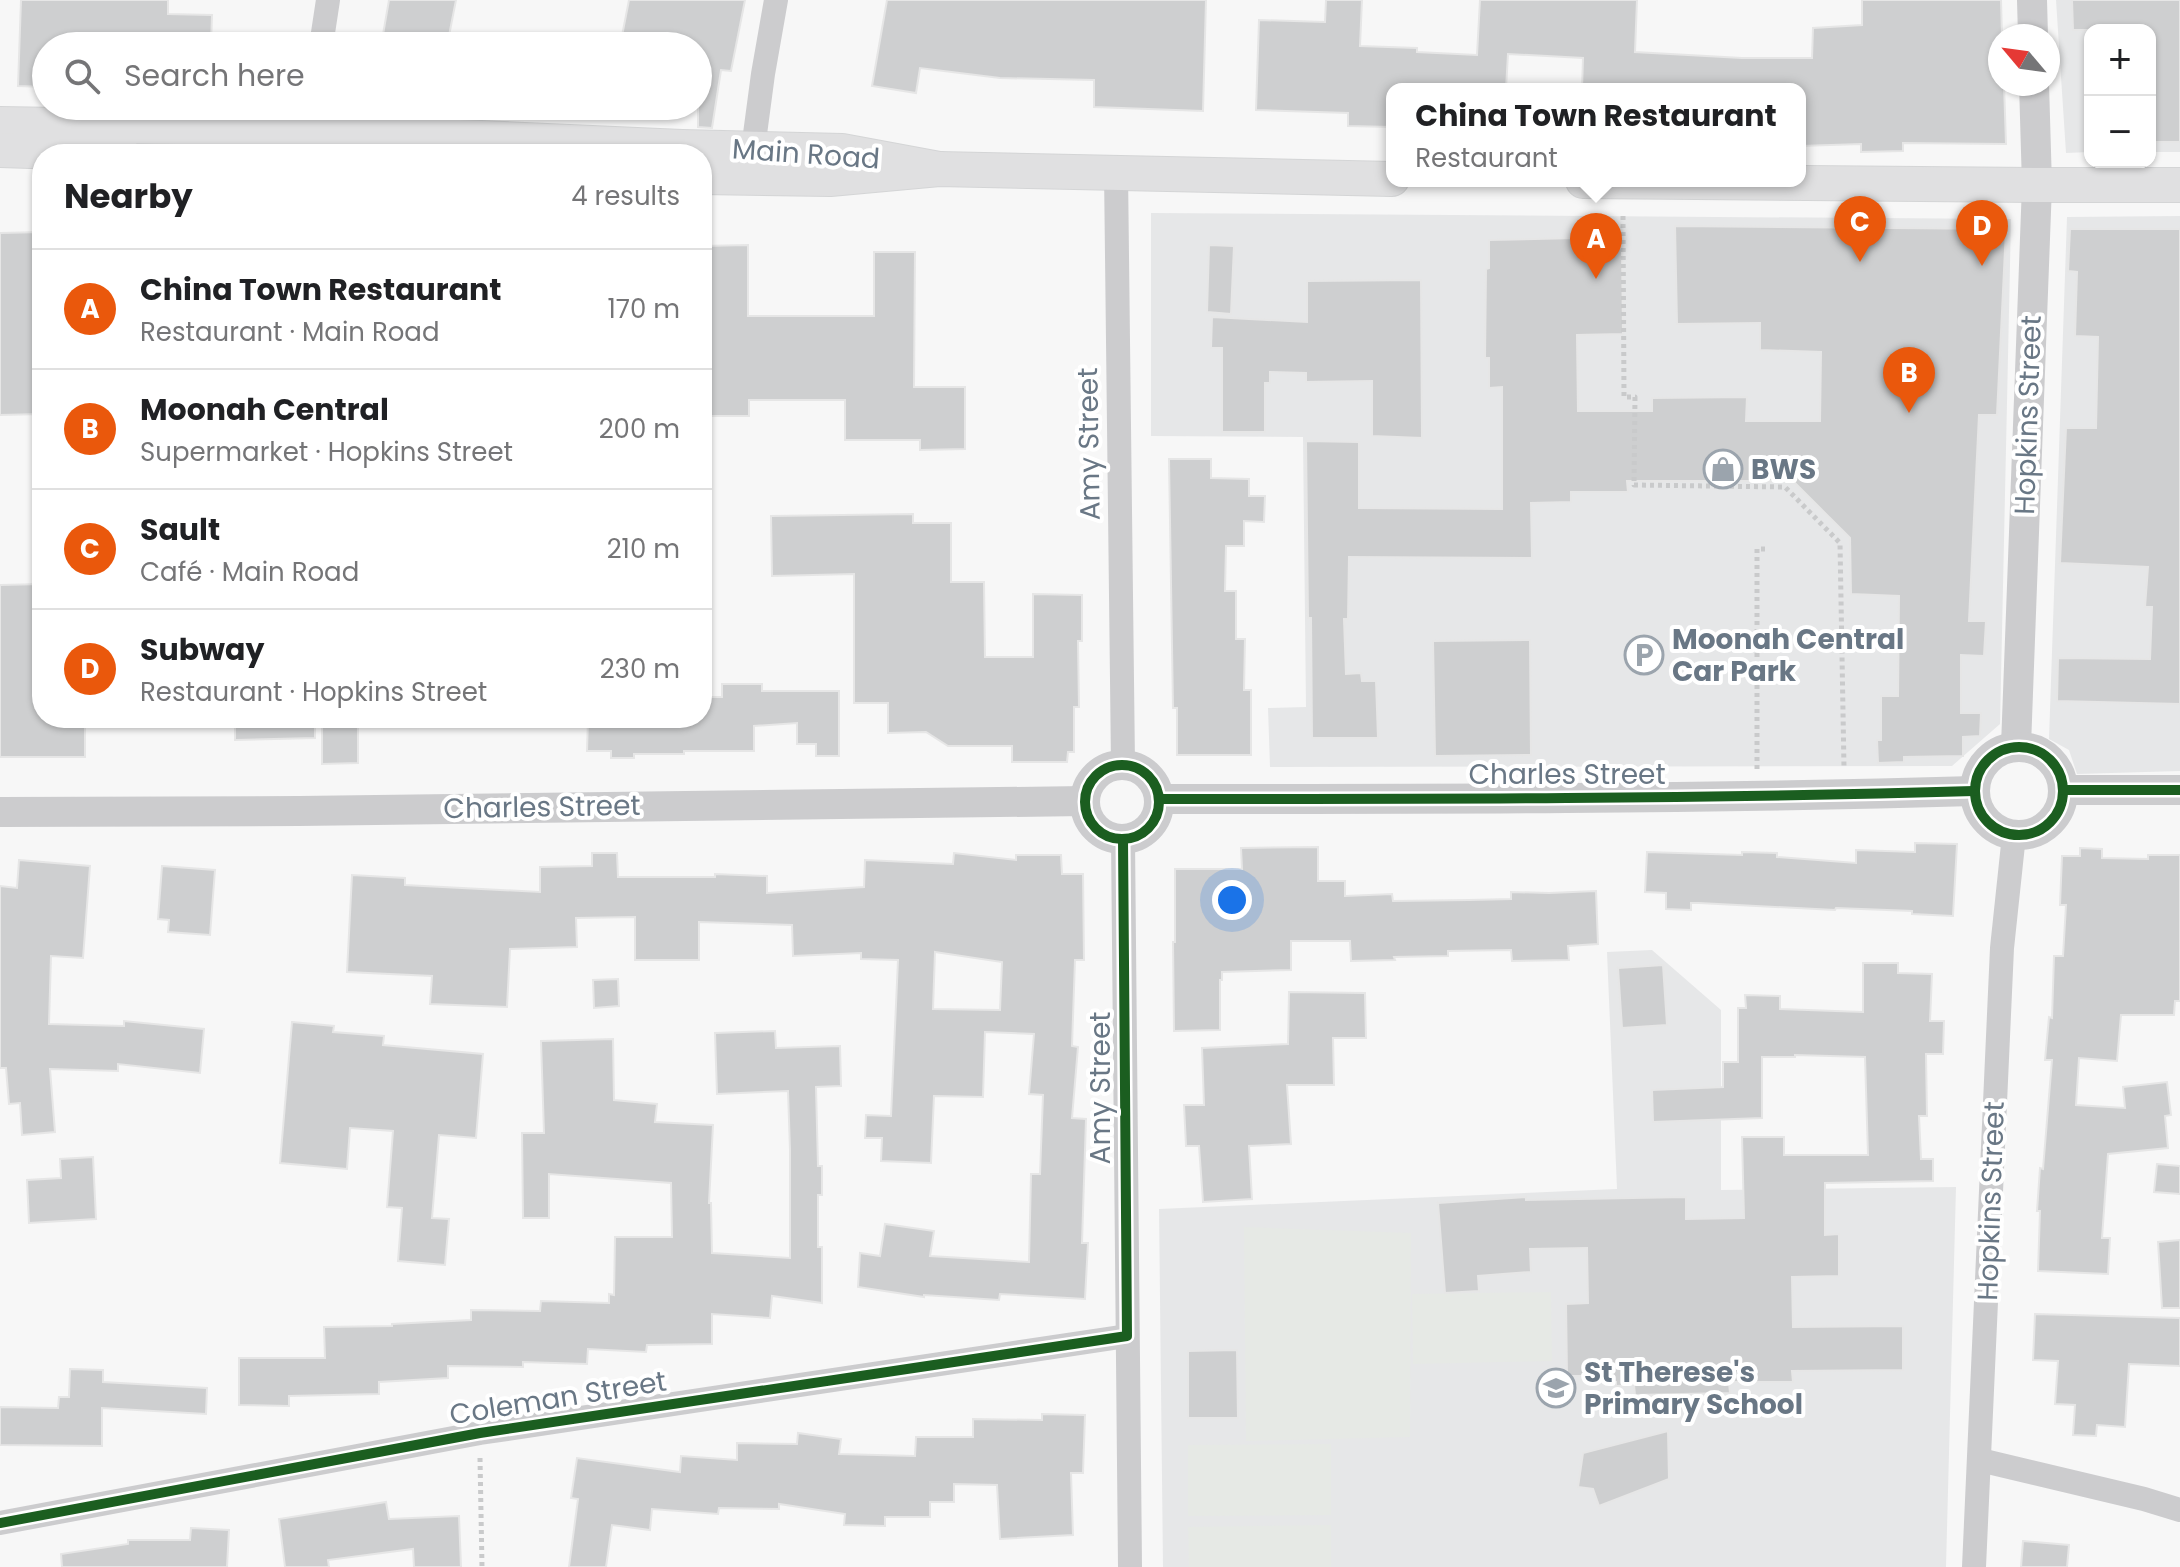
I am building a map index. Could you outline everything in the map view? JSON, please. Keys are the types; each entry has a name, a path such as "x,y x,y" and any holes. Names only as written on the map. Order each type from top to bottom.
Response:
{"main road":[{"name":"Main Road","path":"0,124 307,130 495,144"},
{"path":"0,150 32,151"},
{"name":"Main Road","path":"712,160 751,163 830,179 939,169 1386,179"},
{"name":"Main Road","path":"712,174 751,163"},
{"path":"1806,183 2180,185"}],"street":[{"path":"323,32 328,0"},
{"path":"751,163 776,0"},
{"path":"2032,0 2033,24"},
{"name":"Hopkins Street","path":"2016,746 2037,185 2034,96"},
{"name":"Amy Street","path":"1116,171 1123,765"},
{"path":"2016,746 2043,753 2054,763 2061,776 2063,790 2061,805 2054,818 2043,828 2029,834 2014,835 2001,832 1981,815 1974,791 1982,765 2003,749 2016,746"},
{"path":"1123,765 1134,766 1144,772 1157,789 1159,799 1158,811 1145,831 1123,839 1111,838 1100,832 1086,813 1085,801 1092,779 1112,766 1123,765"},
{"path":"2063,790 2180,790"},
{"name":"Charles Street","path":"1159,799 1572,799 1974,791"},
{"name":"Charles Street","path":"0,812 1085,801"},
{"name":"Hopkins Street","path":"1974,1567 2002,948 2014,835"},
{"name":"Amy Street","path":"1123,839 1130,1567"},
{"name":"Coleman Street","path":"0,1523 480,1433 1127,1336"},
{"path":"1980,1460 2180,1510"}],"path":[{"path":"1623,216 1624,397 1635,397 1634,485 1785,487 1840,543 1844,769"},
{"path":"1757,770 1757,549 1765,549"},
{"path":"480,1433 482,1567"}],"shaded area":[{"path":"2056,0 2180,0 2180,152 2156,152 2156,24 2084,24 2084,152 2066,153 2060,24"},
{"path":"1151,213 2011,219 2000,724 1952,766 1270,767 1268,708 1306,707 1303,437 1151,436"},
{"path":"2180,216 2180,771 2077,774 2069,750 2049,739 2067,217"},
{"name":"St Therese's Primary School","path":"1652,950 1721,1010 1721,1190 1956,1187 1946,1567 1163,1567 1159,1209 1617,1189 1607,952"},
{"path":"1244,1227 1411,1233 1410,1437 1246,1441"},
{"path":"1551,1292 1552,1361 1413,1364 1412,1294"},
{"path":"1331,1444 1331,1515 1188,1516 1188,1445"},
{"path":"1331,1525 1331,1567 1189,1567 1188,1527"}],"building":[{"path":"21,0 168,0 168,14 212,15 211,32 32,32 32,86 18,86"},
{"path":"389,0 456,0 450,32 383,32"},
{"path":"629,0 745,0 731,71 721,70 712,128 698,127 698,120 712,120 712,32 623,32"},
{"path":"887,0 1206,0 1203,111 1094,107 1094,80 1000,78 920,68 916,93 872,86"},
{"path":"1326,0 1362,0 1360,46 1477,55 1480,0 1637,0 1635,52 1812,58 1813,28 1862,25 1862,0 2001,0 2002,24 1988,24 1988,96 2004,96 2006,144 1903,143 1903,151 1861,152 1861,144 1806,146 1806,83 1582,83 1583,58 1508,54 1506,83 1386,83 1386,127 1348,126 1348,113 1256,110 1259,20 1325,22"},
{"path":"2072,0 2180,0 2180,142 2156,142 2156,24 2084,24 2084,30 2073,30"},
{"path":"1675,226 2006,229 1997,415 1979,415 1969,621 1986,621 1984,656 1961,655 1961,713 1981,713 1980,736 1963,737 1963,756 1904,757 1904,762 1878,763 1881,696 1898,696 1899,596 1851,594 1850,538 1793,481 1627,481 1628,492 1571,492 1571,502 1531,503 1532,558 1349,557 1348,619 1344,619 1346,674 1361,673 1362,681 1376,681 1378,738 1312,738 1306,441 1359,442 1359,508 1502,509 1502,387 1489,388 1489,358 1485,358 1489,240 1576,238 1576,249 1622,248 1623,334 1577,335 1578,411 1652,411 1652,398 1747,397 1746,421 1820,421 1821,352 1760,350 1760,323 1677,324"},
{"path":"2070,229 2180,229 2180,704 2057,701 2058,658 2150,659 2152,607 2145,607 2148,567 2060,563 2066,428 2096,428 2098,337 2075,336 2077,272 2068,271"},
{"path":"32,232 32,414 0,415 0,233"},
{"path":"748,245 748,316 874,316 874,252 915,252 914,387 965,387 965,449 920,450 920,440 845,440 845,400 749,400 749,416 712,416 712,246"},
{"path":"1209,245 1234,246 1231,314 1207,312"},
{"path":"1421,280 1422,438 1372,436 1372,381 1306,382 1306,373 1270,372 1270,383 1265,383 1265,432 1222,432 1222,348 1211,348 1212,317 1307,322 1307,281"},
{"path":"1169,459 1211,459 1211,478 1249,479 1249,496 1265,496 1264,522 1244,521 1244,546 1226,546 1225,591 1236,591 1236,639 1245,639 1244,690 1251,690 1251,755 1177,755 1177,708 1173,708"},
{"path":"913,514 913,523 951,523 951,582 984,582 985,657 1033,657 1033,594 1082,595 1082,641 1078,641 1079,707 1074,707 1074,752 1068,752 1067,762 1012,762 1012,746 948,746 926,732 888,733 888,703 854,703 854,574 772,576 771,516"},
{"path":"32,584 32,728 85,728 85,757 0,757 0,585"},
{"path":"1530,640 1531,755 1435,756 1433,641"},
{"path":"722,684 762,684 762,691 839,691 839,756 816,756 816,744 797,744 797,723 754,726 754,751 684,751 684,754 634,754 634,758 611,758 611,751 587,751 588,728 712,728 712,697 722,697"},
{"path":"235,728 315,728 315,738 235,740"},
{"path":"322,728 358,728 358,763 322,764"},
{"path":"1915,843 1957,844 1953,916 1912,914 1912,911 1699,903 1691,903 1691,910 1666,909 1666,893 1645,892 1647,852 1777,853 1777,857 1856,863 1856,850 1915,852"},
{"path":"1318,847 1318,881 1345,881 1345,896 1392,894 1393,901 1469,900 1511,899 1511,892 1596,891 1598,944 1568,946 1569,960 1512,961 1511,950 1448,951 1448,956 1351,961 1350,941 1291,941 1291,970 1222,972 1220,1030 1174,1031 1175,869 1242,869 1241,848"},
{"path":"2080,848 2102,849 2102,858 2148,859 2148,855 2180,855 2180,1001 2175,1001 2174,1015 2121,1015 2117,1061 2079,1058 2076,1105 2125,1108 2123,1087 2167,1082 2171,1115 2165,1116 2168,1148 2108,1154 2102,1238 2110,1238 2108,1274 2038,1271 2040,1211 2037,1211 2052,1060 2045,1060 2049,1017 2052,1018 2054,956 2063,956 2066,905 2060,905 2062,856 2080,856"},
{"path":"592,853 617,853 618,877 767,876 767,893 864,887 865,860 953,864 954,853 1016,860 1016,855 1061,855 1062,874 1083,874 1084,960 1075,960 1072,1046 1078,1047 1072,1118 1086,1119 1082,1243 1088,1243 1085,1299 1000,1294 999,1300 924,1297 858,1287 860,1253 880,1256 885,1224 934,1231 930,1256 1029,1262 1031,1174 1040,1174 1043,1095 1029,1094 1034,1034 985,1032 983,1097 934,1096 931,1163 881,1161 882,1138 865,1138 866,1115 891,1116 898,960 861,959 861,953 793,956 792,925 699,922 699,960 635,960 635,917 576,918 577,947 510,949 507,1007 430,1004 432,976 347,972 352,875 405,878 405,885 540,892 540,867 592,866","holes":["935,952 1002,962 1000,1010 933,1009"]},
{"path":"19,860 90,866 83,958 51,956 49,1024 124,1026 124,1021 204,1029 200,1073 118,1064 118,1071 50,1069 55,1132 22,1135 20,1103 9,1104 6,1068 0,1068 0,886 17,888"},
{"path":"162,866 215,870 210,935 168,932 169,920 158,919"},
{"path":"1863,963 1898,963 1898,973 1932,974 1930,1021 1944,1021 1943,1054 1926,1054 1927,1116 1919,1116 1921,1159 1933,1159 1933,1181 1825,1183 1825,1235 1839,1234 1839,1276 1792,1277 1793,1327 1903,1326 1903,1370 1792,1371 1793,1382 1729,1382 1730,1393 1635,1395 1634,1385 1616,1386 1616,1382 1589,1382 1589,1376 1567,1376 1566,1304 1588,1303 1587,1248 1530,1249 1531,1272 1478,1276 1479,1291 1445,1293 1438,1203 1526,1197 1526,1200 1686,1197 1686,1219 1744,1218 1742,1137 1784,1137 1784,1155 1868,1155 1865,1057 1762,1057 1762,1118 1653,1122 1652,1090 1723,1087 1723,1062 1738,1062 1738,1008 1746,1008 1745,995 1780,996 1780,1009 1863,1012"},
{"path":"1663,965 1667,1025 1622,1028 1618,968"},
{"path":"618,979 619,1006 594,1008 593,980"},
{"path":"1289,992 1365,993 1366,1038 1333,1038 1334,1085 1287,1085 1291,1144 1249,1146 1252,1199 1203,1202 1199,1146 1186,1146 1184,1105 1204,1105 1202,1048 1288,1044"},
{"path":"292,1022 334,1026 333,1032 384,1036 383,1045 483,1054 476,1138 439,1135 432,1218 449,1219 445,1265 398,1261 402,1208 387,1207 393,1131 350,1128 347,1169 280,1163"},
{"path":"775,1031 776,1048 840,1046 841,1086 816,1087 818,1166 822,1166 822,1195 818,1195 818,1247 822,1247 822,1303 772,1296 770,1318 712,1314 712,1344 647,1345 646,1352 588,1349 587,1364 523,1362 523,1367 448,1366 448,1378 379,1382 379,1394 289,1396 289,1406 239,1405 239,1358 325,1358 324,1327 471,1320 471,1310 540,1311 541,1301 609,1303 609,1294 614,1295 615,1237 672,1237 671,1183 549,1174 549,1218 523,1218 522,1133 544,1133 541,1041 613,1039 614,1100 657,1104 655,1122 713,1125 709,1203 712,1253 790,1258 788,1091 717,1094 715,1033"},
{"path":"93,1157 96,1219 29,1223 27,1180 61,1178 60,1159"},
{"path":"2157,1164 2180,1166 2180,1194 2154,1192"},
{"path":"2180,1240 2180,1308 2162,1308 2158,1242"},
{"path":"2035,1314 2180,1318 2180,1366 2129,1364 2125,1427 2097,1425 2096,1436 2073,1435 2075,1405 2055,1404 2058,1361 2033,1360"},
{"path":"1237,1350 1238,1418 1188,1418 1188,1351"},
{"path":"70,1369 103,1370 103,1382 207,1388 206,1414 102,1408 102,1446 0,1445 0,1407 58,1408 59,1397 69,1397"},
{"path":"1042,1414 1085,1415 1083,1473 1071,1473 1073,1535 1000,1539 997,1485 954,1484 954,1502 930,1502 930,1517 885,1517 885,1526 844,1525 845,1514 779,1504 779,1509 719,1508 718,1514 652,1509 650,1530 612,1525 606,1567 569,1567 578,1499 571,1498 577,1458 680,1472 681,1456 737,1460 737,1443 797,1444 798,1433 841,1439 839,1454 915,1456 916,1437 973,1437 973,1419 1042,1420"},
{"path":"1668,1431 1669,1479 1599,1506 1593,1489 1578,1487 1583,1453"},
{"path":"386,1502 389,1519 459,1516 461,1567 414,1567 413,1549 328,1560 329,1567 285,1567 279,1519"},
{"path":"191,1528 229,1530 227,1567 62,1567 61,1554 128,1544 128,1540 190,1540"},
{"path":"2023,1541 2069,1545 2067,1567 2021,1567"}],"cycle path":[{"path":"2019,747 2044,754 2056,766 2063,791 2056,816 2044,828 2019,835 1994,828 1982,816 1975,791 1982,766 1994,754 2019,747"},
{"path":"1122,765 1143,771 1153,781 1159,802 1153,823 1143,833 1122,839 1101,833 1091,823 1085,802 1091,781 1101,771 1122,765"},
{"path":"2063,790 2180,790"},
{"path":"1159,799 1465,799 1974,791"},
{"path":"0,1523 480,1433 1127,1336 1123,839"}],"place":[{"name":"Sault","path":"1860,262"},
{"name":"Subway","path":"1982,266"},
{"name":"China Town Restaurant","path":"1596,279"},
{"name":"Moonah Central","path":"1909,413"},
{"name":"BWS","path":"1723,469"},
{"name":"Moonah Central Car Park","path":"1644,655"},
{"name":"St Therese's Primary School","path":"1556,1388"}]}
